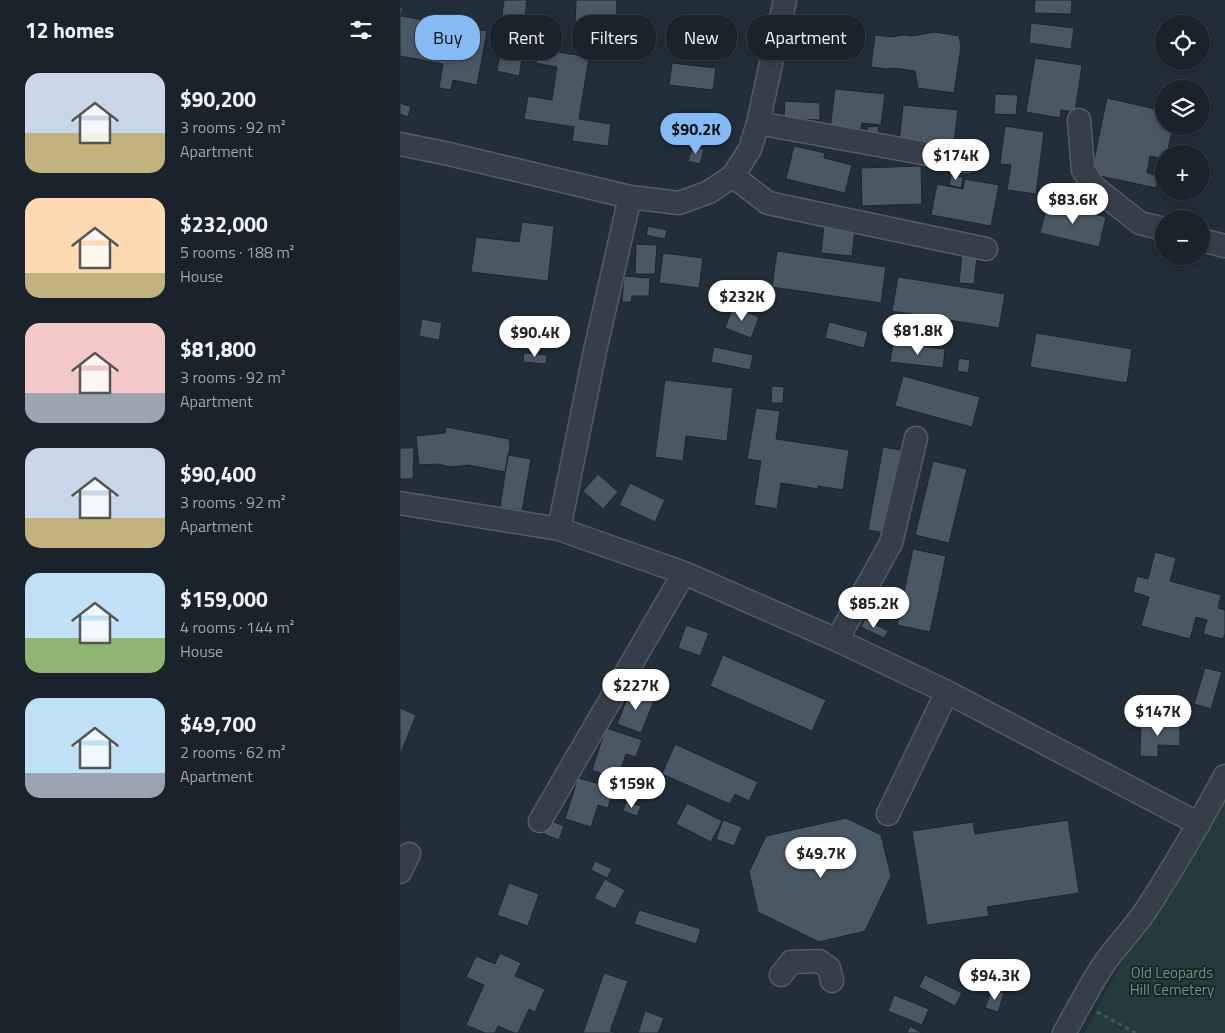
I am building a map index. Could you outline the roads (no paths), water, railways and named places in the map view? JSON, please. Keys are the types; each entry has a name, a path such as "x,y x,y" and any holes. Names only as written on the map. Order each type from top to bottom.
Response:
{"street":[{"path":"400,144 630,197 679,202 709,192 733,176 750,149 758,123 785,0"},
{"path":"1080,120 1083,170 1094,187 1140,223 1155,227"},
{"path":"758,123 966,161"},
{"path":"733,176 768,203 986,249"},
{"path":"559,530 595,351 630,197"},
{"path":"1210,242 1225,246"},
{"path":"837,640 891,543 916,438"},
{"path":"400,503 559,530 684,573 837,640 947,692 1199,824"},
{"path":"540,821 684,573"},
{"path":"888,814 947,692"},
{"path":"1064,1033 1107,960 1145,910 1199,824 1225,776"},
{"path":"781,975 791,962 819,961 829,968 832,981"}],"park label":[{"name":"Old Leopards Hill Cemetery","path":"1172,980"}]}
